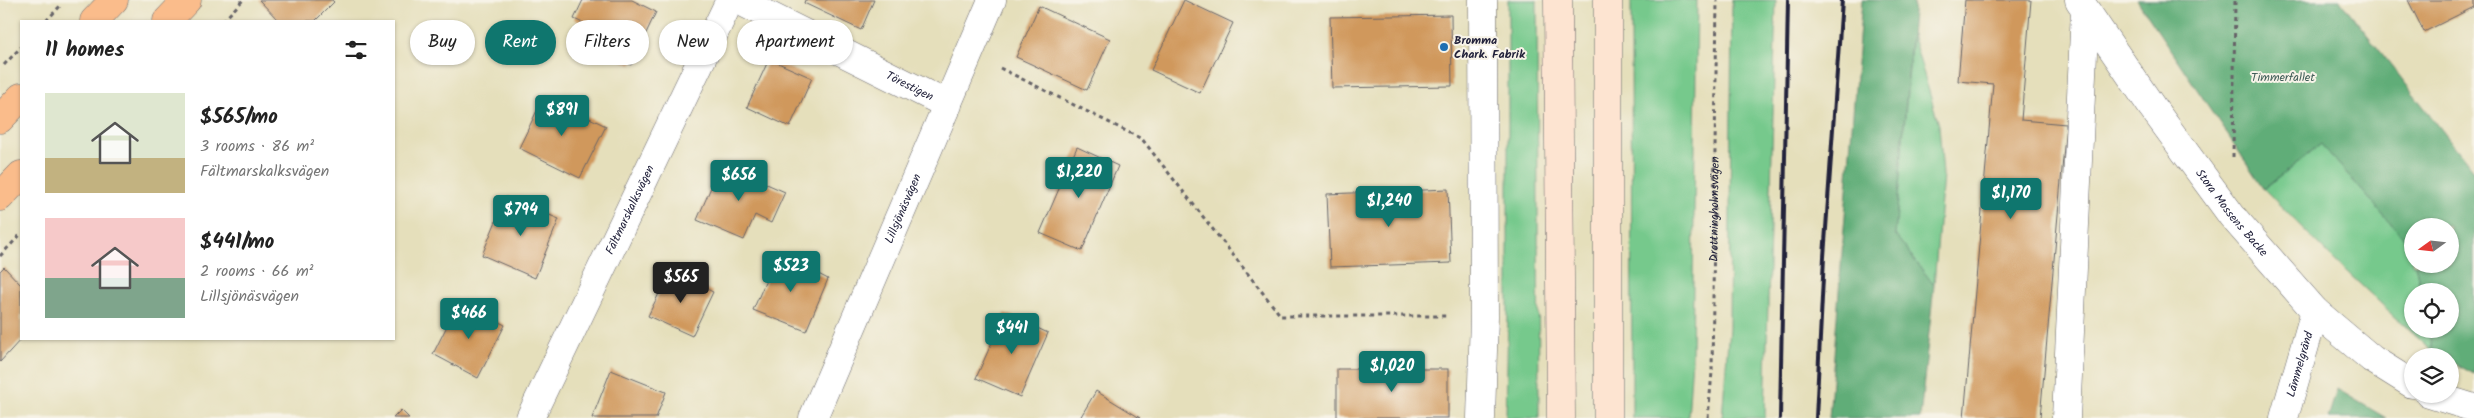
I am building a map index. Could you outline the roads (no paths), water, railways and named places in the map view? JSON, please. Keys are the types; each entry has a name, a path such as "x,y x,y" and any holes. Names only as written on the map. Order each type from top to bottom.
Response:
{"main road":[{"path":"95,20 114,0"},
{"path":"168,20 187,0"},
{"path":"1558,0 1561,418"},
{"path":"1608,0 1608,418"},
{"path":"0,119 20,98"},
{"path":"0,197 20,176"}],"street":[{"name":"Fältmarskalksvägen","path":"530,418 730,0"},
{"name":"Törestigen","path":"738,0 948,105"},
{"name":"Lillsjönäsvägen","path":"813,418 992,0"},
{"path":"1481,418 1484,316 1483,0"},
{"name":"Stora Mossens Backe","path":"2082,5 2152,107 2232,216 2314,311 2372,360 2404,379"},
{"name":"Stora Mossens Backe","path":"2066,418 2082,5"},
{"name":"Lämmelgränd","path":"2284,418 2314,311"},
{"path":"2458,403 2474,408"}],"railway":[{"path":"1780,418 1788,0"},
{"path":"1816,418 1824,257 1842,0"}],"place":[{"name":"Bromma Chark. Fabrik","path":"1444,47"}],"park label":[{"name":"Timmerfallet","path":"2283,77"}]}
